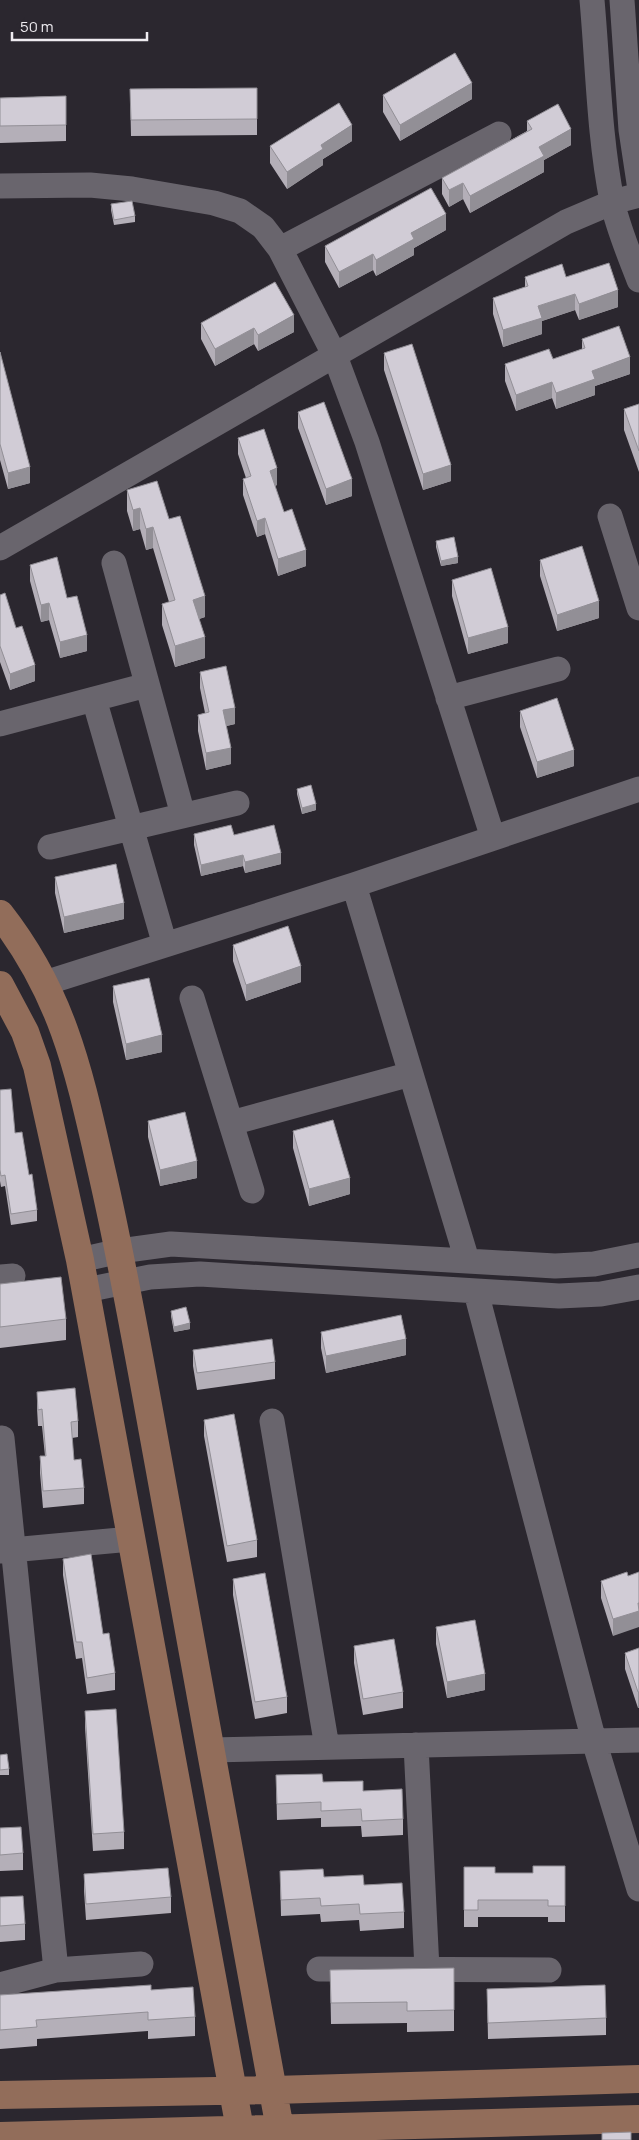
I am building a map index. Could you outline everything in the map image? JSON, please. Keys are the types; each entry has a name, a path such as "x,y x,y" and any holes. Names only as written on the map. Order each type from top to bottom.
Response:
{"main road":[{"path":"0,914 27,952 45,983 58,1010 72,1049 120,1251 281,2135"},
{"path":"0,985 25,1032 37,1066 80,1260 242,2135"},
{"path":"0,2095 274,2090 639,2079"},
{"path":"0,2136 281,2135 639,2118"}],"street":[{"path":"592,0 606,165 621,232 639,280"},
{"path":"622,0 631,130 639,183"},
{"path":"280,249 500,134"},
{"path":"0,186 90,185 132,189 214,203 240,211 263,227 280,249 335,356 379,476 493,838"},
{"path":"0,548 566,222 613,202 639,195"},
{"path":"610,516 639,608"},
{"path":"114,563 183,816"},
{"path":"448,698 558,669"},
{"path":"0,724 147,685"},
{"path":"94,699 165,946"},
{"path":"45,983 354,885 639,789"},
{"path":"50,848 236,803"},
{"path":"354,885 467,1260"},
{"path":"192,998 252,1191"},
{"path":"230,1123 411,1074"},
{"path":"80,1260 120,1251 172,1244 555,1266 594,1264 639,1255"},
{"path":"86,1290 150,1277 200,1274 559,1296 601,1294 639,1287"},
{"path":"476,1292 594,1741 639,1889"},
{"path":"272,1421 327,1748"},
{"path":"2,1438 7,1550 56,1970"},
{"path":"7,1550 131,1539"},
{"path":"211,1750 639,1740"},
{"path":"416,1746 427,1969"},
{"path":"0,1985 56,1970 141,1964"},
{"path":"319,1969 549,1970"}],"building":[{"path":"455,53 472,83 400,125 383,95"},
{"path":"257,88 257,119 131,120 130,89"},
{"path":"66,96 66,125 0,126 0,98"},
{"path":"339,103 352,125 321,145 323,149 287,172 270,146"},
{"path":"558,104 571,129 539,147 544,156 470,196 463,183 449,190 442,178 532,129 527,121"},
{"path":"431,188 446,214 411,233 414,239 376,260 373,254 339,272 325,246"},
{"path":"132,201 135,216 114,220 111,204"},
{"path":"609,263 618,290 579,304 575,294 538,306 542,318 503,330 493,298 528,286 525,277 562,264 566,277"},
{"path":"275,282 294,315 258,335 254,328 215,349 201,323"},
{"path":"619,326 630,357 592,371 595,379 556,393 552,382 516,395 505,364 549,349 553,359 585,348 582,339"},
{"path":"412,344 451,465 423,474 384,353"},
{"path":"0,352 30,467 8,473 0,444"},
{"path":"324,402 352,479 326,489 298,412"},
{"path":"639,404 639,451 624,409"},
{"path":"264,429 277,468 270,471 284,512 292,509 306,550 278,559 265,518 257,521 243,479 251,476 238,438"},
{"path":"157,481 169,519 180,516 205,596 193,600 205,637 175,646 162,604 175,600 153,527 146,529 140,508 133,510 127,490"},
{"path":"454,537 458,557 441,561 436,541"},
{"path":"582,546 599,601 557,615 540,560"},
{"path":"57,557 67,598 77,596 87,635 60,642 49,603 41,605 30,565"},
{"path":"491,568 508,627 468,638 452,580"},
{"path":"5,593 16,628 22,626 35,665 10,674 0,646 0,595"},
{"path":"226,666 235,708 223,710 231,748 206,753 198,715 209,712 200,672"},
{"path":"557,698 574,750 537,762 520,711"},
{"path":"311,785 316,804 302,808 297,789"},
{"path":"231,825 234,835 274,825 281,853 245,862 243,855 201,865 194,834"},
{"path":"116,864 124,903 64,917 55,877"},
{"path":"288,926 301,966 246,985 233,945"},
{"path":"149,978 162,1035 126,1044 113,986"},
{"path":"11,1089 15,1133 22,1132 29,1175 32,1174 37,1210 11,1214 5,1175 1,1176 0,1170 0,1090"},
{"path":"185,1112 197,1161 160,1170 148,1121"},
{"path":"333,1120 350,1178 309,1189 293,1131"},
{"path":"61,1277 66,1319 0,1327 0,1284"},
{"path":"186,1307 190,1323 174,1327 171,1311"},
{"path":"401,1315 406,1339 326,1356 321,1332"},
{"path":"272,1339 275,1362 197,1373 193,1350"},
{"path":"75,1388 78,1421 71,1422 74,1460 81,1459 84,1488 43,1491 40,1456 46,1456 42,1409 38,1410 37,1392"},
{"path":"234,1414 257,1540 227,1546 204,1420"},
{"path":"91,1554 103,1634 109,1633 115,1673 87,1678 82,1642 76,1642 63,1559"},
{"path":"627,1572 628,1576 639,1572 639,1611 613,1619 601,1581"},
{"path":"265,1573 287,1697 255,1702 233,1579"},
{"path":"475,1620 485,1674 447,1682 436,1627"},
{"path":"394,1639 403,1692 363,1699 354,1646"},
{"path":"639,1648 639,1692 638,1692 625,1653"},
{"path":"116,1709 124,1832 93,1834 85,1711"},
{"path":"7,1754 9,1769 0,1770 0,1755"},
{"path":"322,1774 323,1782 363,1781 363,1791 402,1789 403,1819 362,1821 361,1809 321,1811 321,1802 277,1804 276,1775"},
{"path":"21,1827 23,1853 0,1855 0,1828"},
{"path":"533,1866 565,1866 565,1906 548,1906 548,1900 478,1900 478,1910 464,1910 464,1867 495,1867 495,1873 533,1873"},
{"path":"168,1868 171,1897 86,1904 84,1874"},
{"path":"323,1869 324,1877 363,1875 364,1885 402,1883 404,1912 360,1914 359,1904 321,1906 320,1898 281,1900 280,1871"},
{"path":"23,1896 25,1924 0,1926 0,1897"},
{"path":"454,1968 454,2010 407,2011 407,2002 331,2003 330,1970"},
{"path":"151,1985 151,1990 193,1987 195,2017 148,2020 148,2012 36,2020 37,2027 0,2030 0,1995"},
{"path":"605,1985 606,2018 488,2023 487,1989"},
{"path":"631,2132 631,2140 602,2140 602,2133"}]}
